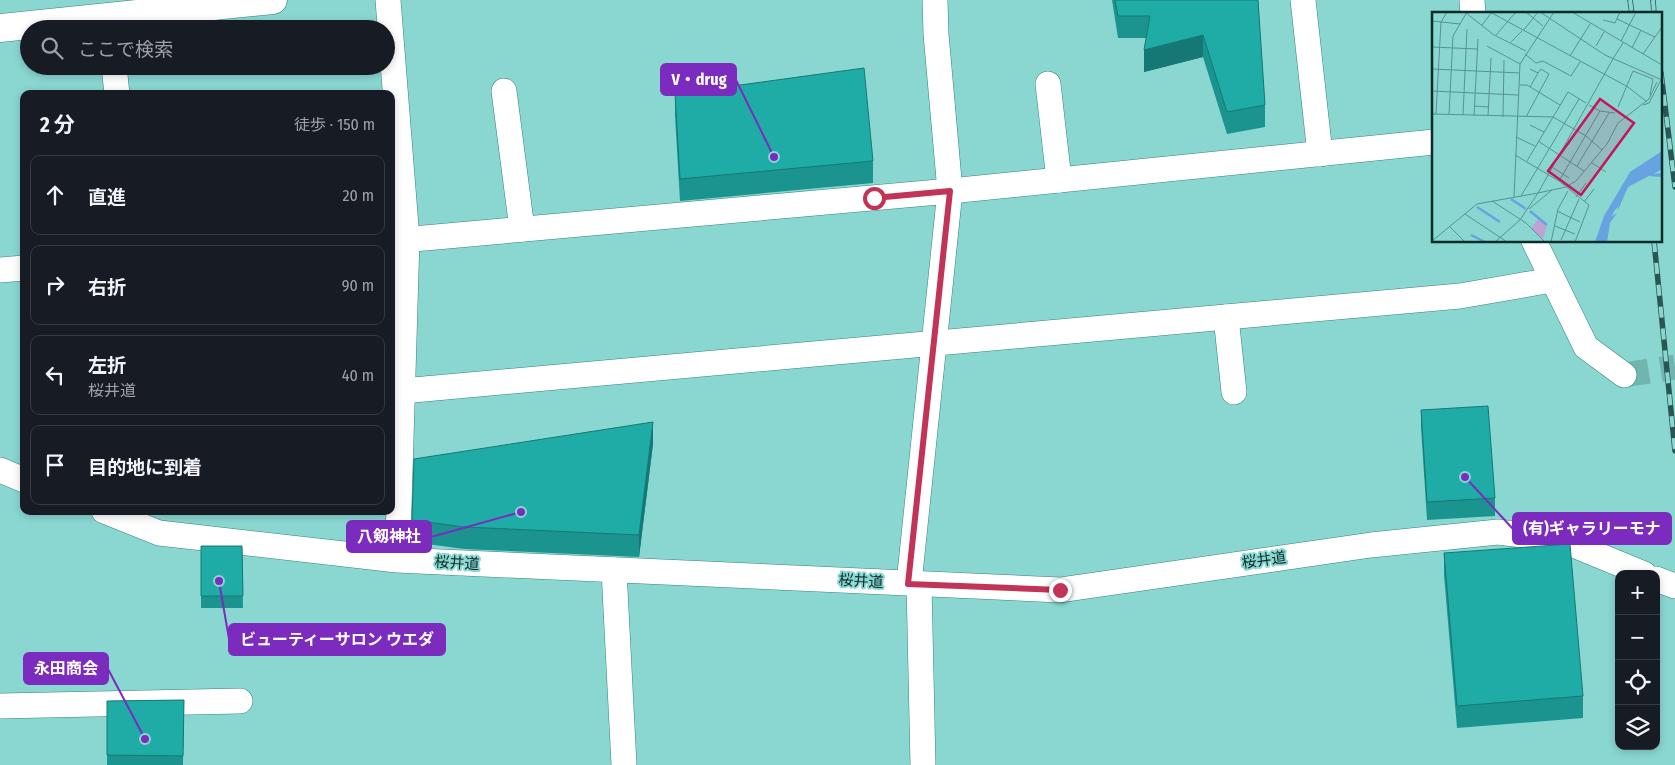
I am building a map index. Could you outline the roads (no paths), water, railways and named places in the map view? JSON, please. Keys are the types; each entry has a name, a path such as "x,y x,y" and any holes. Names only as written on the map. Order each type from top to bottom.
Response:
{"main road":[{"path":"131,20 273,0"},
{"path":"0,28 20,27"}],"street":[{"path":"388,0 389,20"},
{"path":"922,765 914,584 934,342 950,191 936,34 935,0"},
{"path":"1303,0 1320,154"},
{"path":"115,75 117,90"},
{"path":"391,75 392,90"},
{"path":"1048,84 1059,180"},
{"path":"504,92 522,229"},
{"path":"399,240 950,191 1432,142"},
{"path":"395,153 402,391 398,540"},
{"path":"1534,242 1586,347 1624,375"},
{"path":"0,270 20,268"},
{"path":"402,391 1460,296 1552,280"},
{"path":"1226,317 1234,392"},
{"path":"0,470 20,478"},
{"name":"桜井道","path":"114,515 159,533 397,560 1060,590 1371,545 1498,532 1550,538 1576,546 1634,570"},
{"path":"614,570 624,765"},
{"path":"1660,580 1675,586"},
{"path":"0,706 240,701"}],"tunnel":[{"path":"1624,375 1675,367"}],"railway":[{"path":"1630,0 1632,12"},
{"path":"1653,0 1654,12"},
{"path":"1662,81 1675,187"},
{"path":"1654,242 1675,451"}],"place":[{"name":"V・drug","path":"774,157"},
{"name":"(有)ギャラリーモナ","path":"1465,477"},
{"name":"八剱神社","path":"521,512"},
{"name":"ビューティーサロン ウエダ","path":"219,581"},
{"name":"永田商会","path":"145,739"}]}
